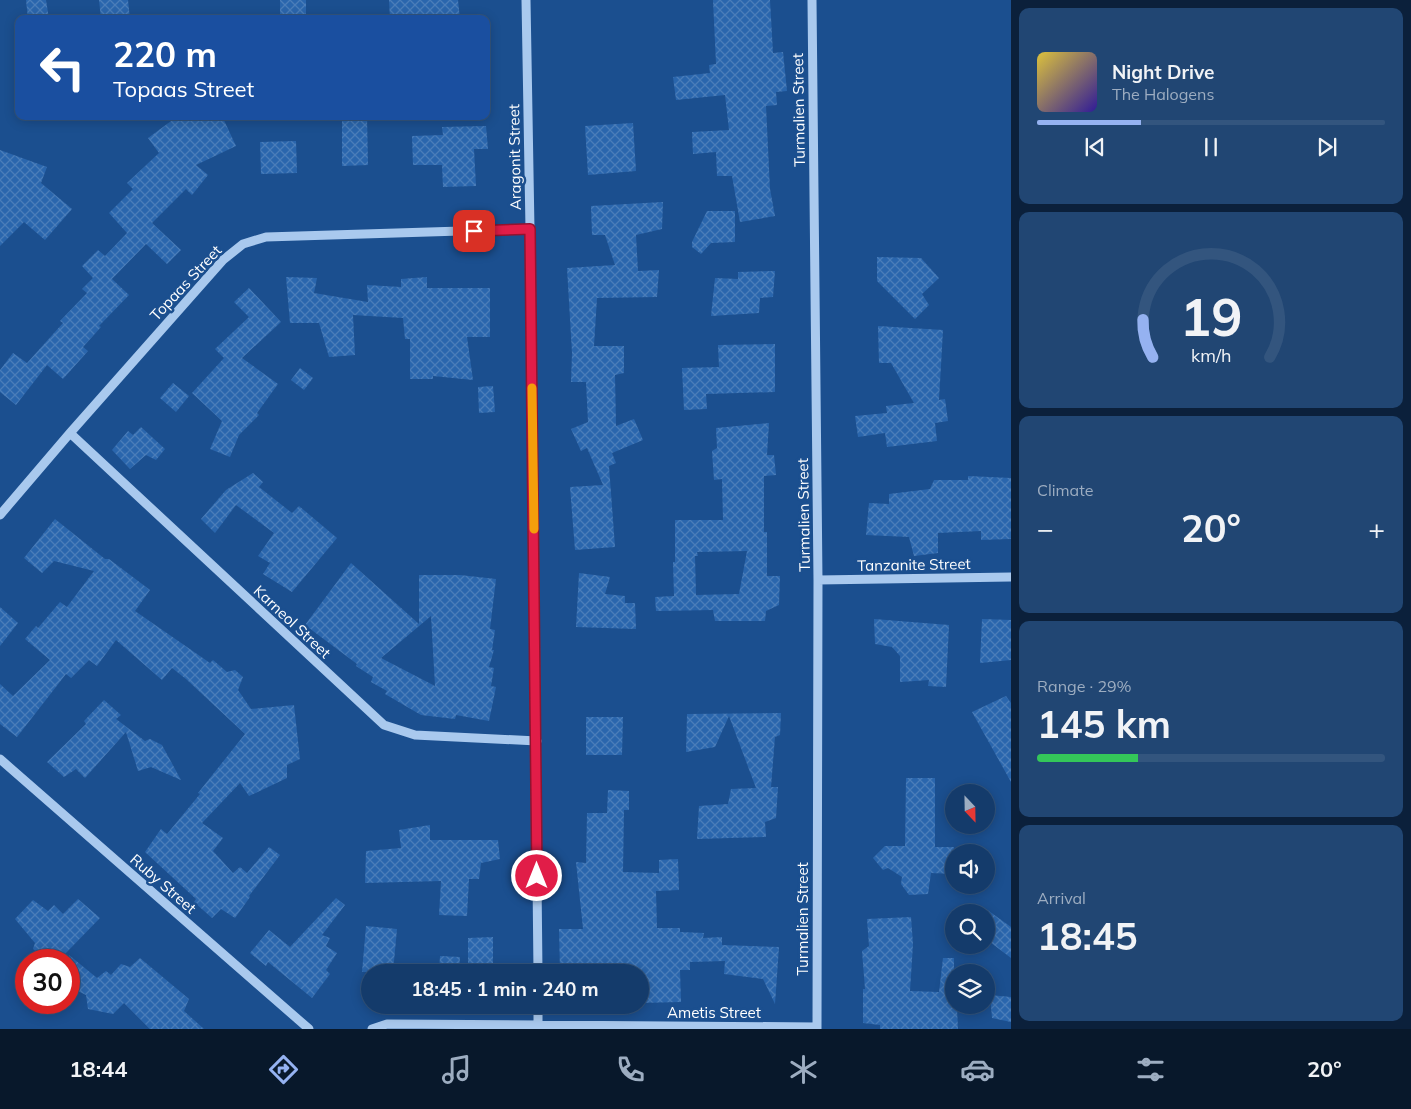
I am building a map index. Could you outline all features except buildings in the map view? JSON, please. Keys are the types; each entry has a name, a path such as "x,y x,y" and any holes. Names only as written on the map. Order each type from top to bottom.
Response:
{"street":[{"name":"Aragonit Street","path":"526,0 538,964"},
{"name":"Turmalien Street","path":"812,0 818,580 817,1028"},
{"name":"Topaas Street","path":"0,515 223,260 243,244 266,237 530,229"},
{"name":"Karneol Street","path":"70,433 384,725 415,735 536,741"},
{"name":"Tanzanite Street","path":"818,580 1011,577"},
{"name":"Ruby Street","path":"0,759 309,1029"},
{"path":"538,1014 538,1025"},
{"name":"Ametis Street","path":"372,1029 387,1024 817,1028"}],"slow traffic":[{"path":"532,388 534,529"}],"route":[{"path":"474,231 530,229 537,876"}]}
